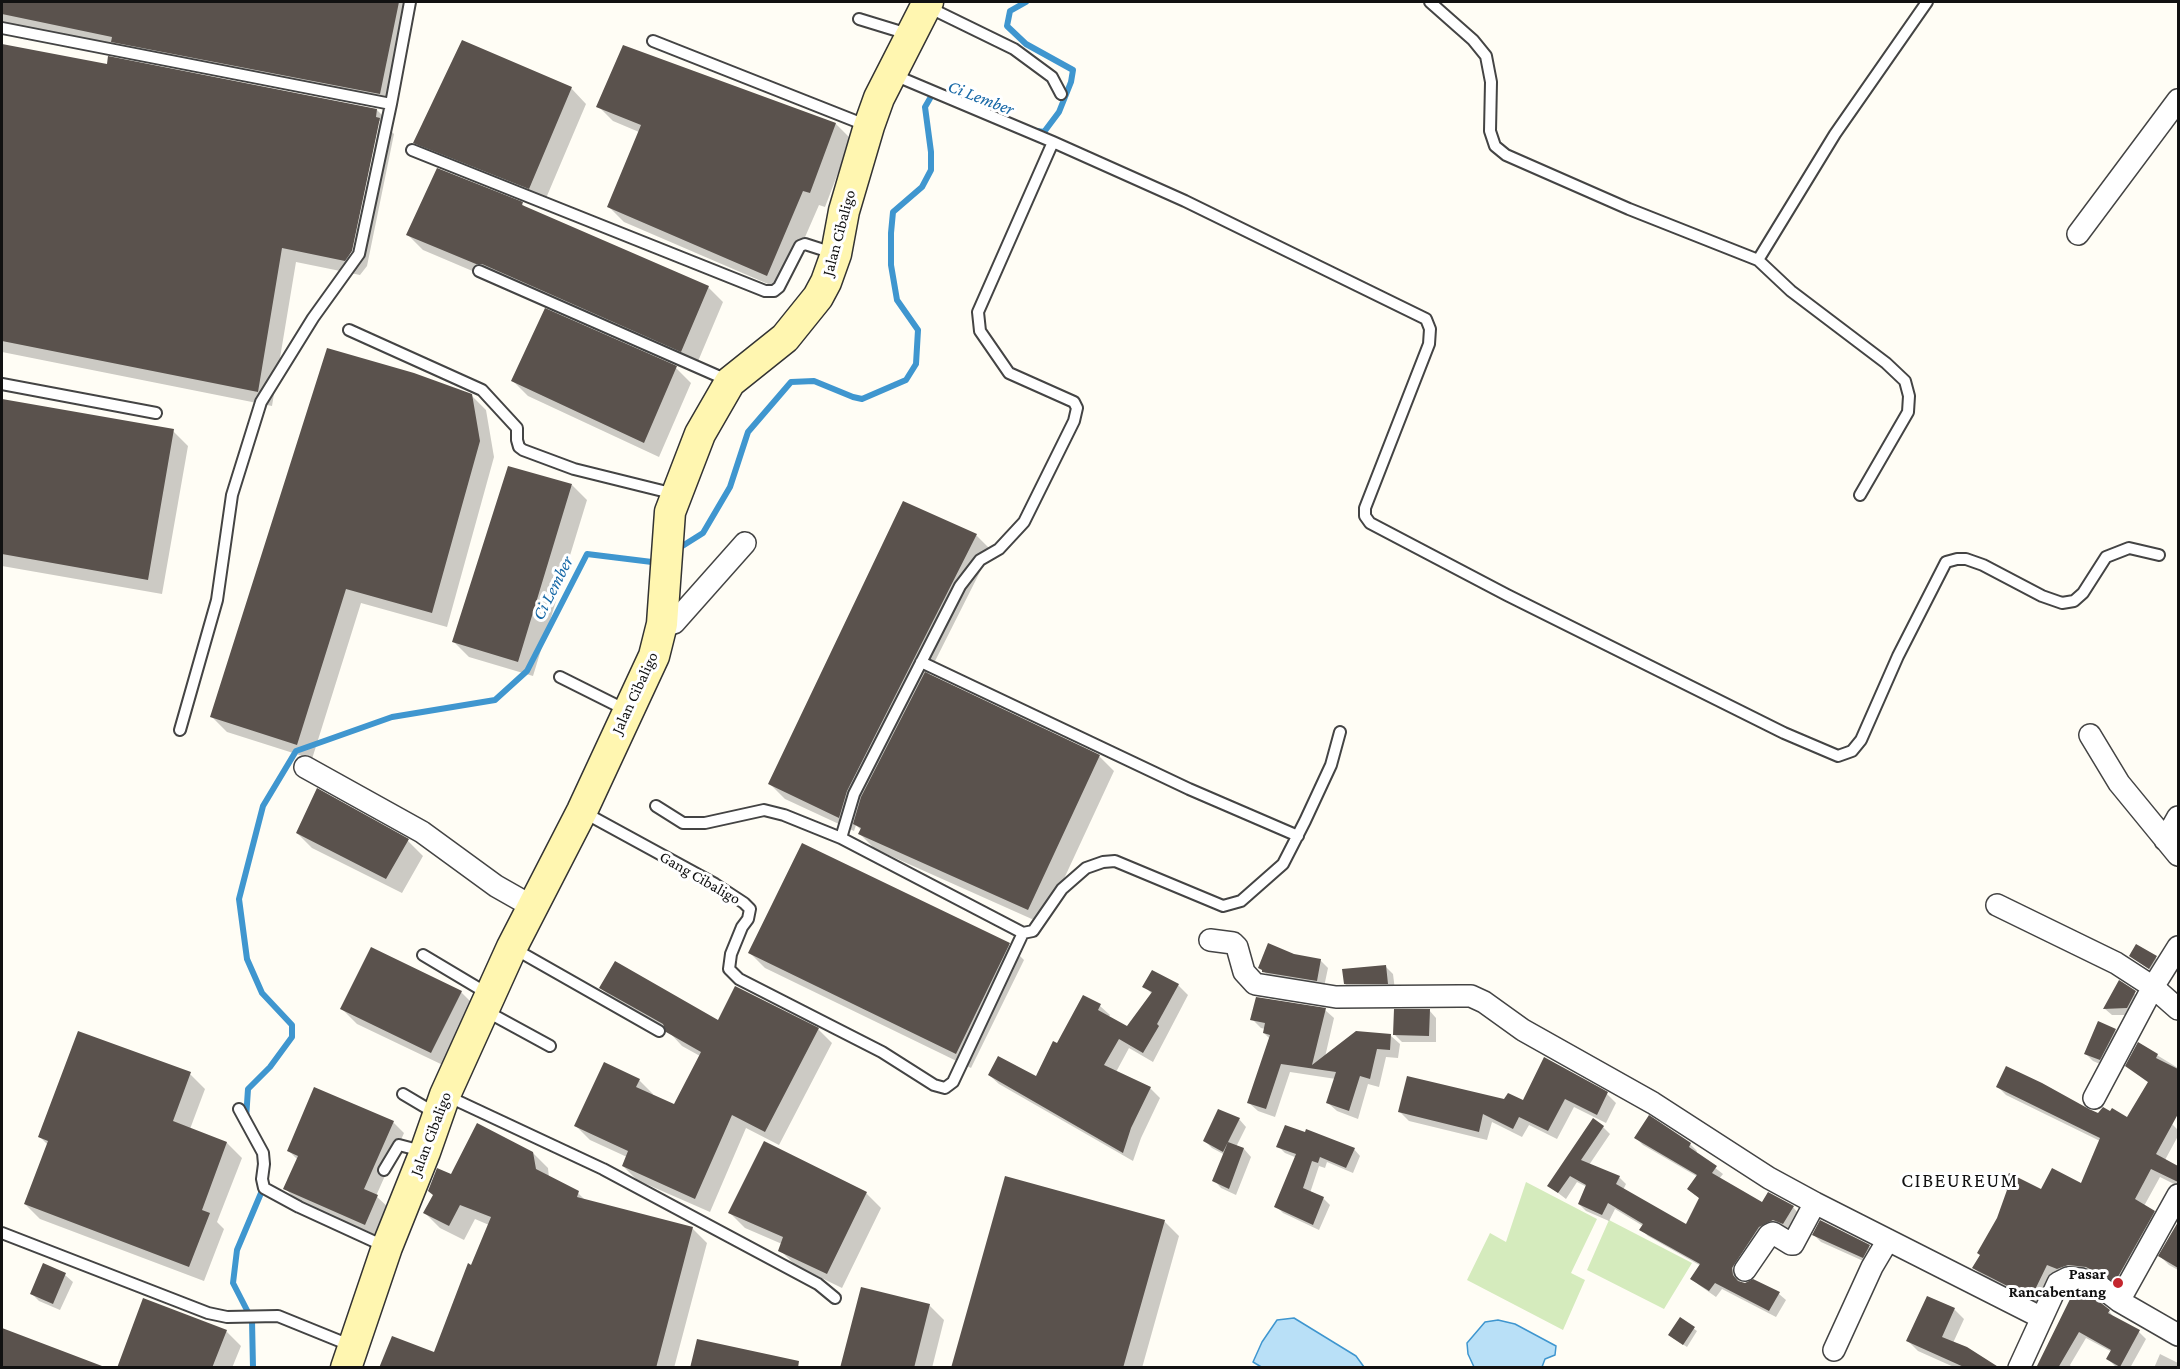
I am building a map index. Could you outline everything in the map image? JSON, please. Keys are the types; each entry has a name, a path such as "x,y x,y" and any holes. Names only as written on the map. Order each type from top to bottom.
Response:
{"main road":[{"name":"Jalan Cibaligo","path":"350,1357 387,1247 442,1105 512,947 582,811 654,656 662,624 670,512 700,434 730,382 785,338 804,316 826,282 836,254 844,211 869,126 891,74 926,4"}],"street":[{"path":"2078,234 2178,100"},
{"path":"662,624 674,623 745,543"},
{"path":"2090,735 2119,783 2172,848"},
{"path":"305,767 422,832 496,886 533,908"},
{"path":"2172,848 2178,817"},
{"path":"1997,905 2116,963 2152,987 2178,1009"},
{"path":"1210,940 1238,947 1244,972 1255,984 1336,997 1471,996 1484,1002 1523,1030 1653,1103 1769,1178 2042,1318"},
{"path":"2094,1098 2152,987 2178,947"},
{"path":"2119,1301 2178,1195"},
{"path":"1745,1270 1769,1235 1773,1233 1793,1244 1815,1203"},
{"path":"1834,1350 1872,1267 1888,1240"},
{"path":"2019,1368 2058,1283 2068,1278 2081,1279 2102,1288 2119,1301 2178,1335"}],"lane":[{"path":"180,730 217,600 232,495 261,402 313,318 353,266 359,254 410,2"},
{"path":"1430,2 1478,45 1486,56 1491,82 1490,131 1495,146 1506,155 1629,209 1758,260 1791,291 1886,363 1905,381 1909,396 1908,412 1860,495"},
{"path":"1758,260 1835,134 1927,2"},
{"path":"926,4 1014,49 1052,77 1061,93"},
{"path":"860,19 910,34"},
{"path":"2,28 391,104"},
{"path":"653,41 869,126"},
{"path":"891,74 1053,142 1185,201 1426,319 1430,329 1429,344 1365,508 1365,516 1370,523 1507,595 1784,733 1838,756 1852,751 1861,740 1898,656 1946,562 1966,559 1983,565 2042,597 2062,603 2074,601 2083,593 2106,557 2129,548 2158,555"},
{"path":"842,838 854,794 970,571 980,561 999,549 1024,522 1065,439 1077,408 1069,399 1009,373 980,331 978,312 1053,142"},
{"path":"412,150 765,291 774,291 779,287 800,246 806,244 836,254"},
{"path":"479,271 730,382"},
{"path":"349,330 482,390 517,428 517,440 519,447 523,450 574,469 675,495"},
{"path":"2,384 156,413"},
{"path":"921,663 1189,789 1298,836"},
{"path":"560,677 628,711"},
{"path":"656,806 683,823 705,823 764,810 784,815 842,838 1023,933 1033,931 1062,889 1086,868 1103,862 1115,861 1223,906 1241,901 1283,864 1331,765 1340,732"},
{"name":"Gang Cibaligo","path":"582,811 715,884 750,909 748,919 742,927 731,954 729,969 739,979 882,1052 934,1085 945,1088 952,1082 1023,933"},
{"path":"512,947 659,1031"},
{"path":"423,955 550,1046"},
{"path":"404,1094 442,1105 466,1106 603,1169 818,1284 835,1298"},
{"path":"239,1109 263,1154 264,1188 299,1207 387,1247"},
{"path":"384,1170 399,1145 425,1152"},
{"path":"2,1233 208,1313 227,1317 278,1316 350,1357"}],"green space":[{"path":"1526,1182 1597,1219 1571,1273 1585,1280 1563,1330 1467,1280 1490,1233 1506,1242"},
{"path":"1609,1220 1692,1263 1664,1309 1587,1270"}],"water":[{"path":"1294,1318 1356,1356 1364,1367 1263,1368 1253,1362 1262,1342 1277,1320"},
{"path":"1498,1320 1515,1324 1556,1346 1555,1355 1545,1359 1542,1367 1474,1367 1468,1354 1467,1343 1485,1322"}],"building":[{"path":"2,2 399,2 380,94 111,42 112,37 2,14"},
{"path":"462,40 572,87 529,189 413,143"},
{"path":"2,44 107,64 108,56 377,109 376,117 380,118 352,251 345,261 282,248 258,392 2,341"},
{"path":"623,45 836,123 810,193 803,191 767,276 607,207 641,125 596,107"},
{"path":"437,168 523,202 522,205 709,286 681,352 482,264 476,264 406,235"},
{"path":"545,308 677,366 644,443 511,381"},
{"path":"327,348 414,373 472,394 480,441 432,613 346,589 297,745 210,717"},
{"path":"2,399 174,429 148,580 2,554"},
{"path":"508,466 572,484 518,662 452,642"},
{"path":"903,501 977,534 847,791 839,818 768,784"},
{"path":"925,672 1100,755 1028,910 858,834 861,828 853,824 861,797"},
{"path":"317,788 409,839 386,879 296,833"},
{"path":"802,843 1010,943 956,1054 748,953"},
{"path":"1268,943 1294,954 1321,959 1317,981 1262,972 1258,968"},
{"path":"2136,944 2157,956 2149,969 2129,956"},
{"path":"371,947 462,991 431,1053 340,1009"},
{"path":"615,961 718,1020 735,986 819,1028 765,1132 732,1115 695,1199 622,1166 628,1151 574,1126 604,1062 640,1079 636,1087 674,1104 701,1052 666,1032 663,1024 599,988"},
{"path":"1386,965 1388,984 1344,984 1342,969"},
{"path":"1152,970 1179,984 1157,1024 1159,1026 1143,1053 1119,1039 1104,1065 1151,1087 1131,1128 1123,1153 988,1075 998,1056 1036,1076 1053,1041 1057,1043 1083,995 1101,1004 1098,1010 1127,1026 1152,992 1142,987"},
{"path":"2119,980 2136,991 2127,1008 2103,1009"},
{"path":"1256,997 1326,1008 1312,1065 1356,1031 1391,1034 1390,1050 1377,1049 1370,1079 1360,1076 1349,1111 1326,1103 1336,1072 1281,1064 1266,1109 1247,1103 1270,1035 1263,1033 1265,1023 1250,1020"},
{"path":"1394,1009 1430,1009 1429,1036 1393,1035"},
{"path":"2098,1021 2116,1029 2100,1060 2084,1054"},
{"path":"78,1031 191,1072 173,1121 227,1142 202,1210 210,1213 189,1267 24,1204 48,1141 38,1137"},
{"path":"2138,1042 2158,1054 2156,1058 2178,1069 2178,1114 2156,1154 2178,1166 2178,1182 2151,1169 2135,1199 2155,1211 2115,1282 2086,1267 2068,1265 2057,1269 2047,1265 2031,1298 1972,1268 1980,1255 1977,1253 1997,1218 2007,1190 2002,1188 2009,1173 2041,1189 2052,1168 2081,1183 2100,1138 1996,1087 2006,1066 2098,1113 2103,1107 2110,1111 2112,1108 2127,1117 2148,1082 2125,1066"},
{"path":"1544,1057 1608,1092 1597,1115 1565,1099 1548,1131 1519,1117 1513,1129 1483,1114 1479,1132 1398,1112 1407,1076 1504,1099 1508,1093 1523,1100"},
{"path":"314,1087 394,1121 364,1189 378,1195 365,1225 283,1189 298,1156 287,1151"},
{"path":"1218,1109 1240,1118 1223,1152 1203,1141"},
{"path":"1649,1115 1691,1143 1689,1147 1717,1166 1712,1173 1762,1202 1768,1192 1794,1206 1783,1224 1773,1220 1759,1227 1732,1268 1733,1275 1738,1281 1745,1283 1753,1279 1780,1292 1769,1311 1715,1283 1709,1291 1690,1279 1700,1264 1639,1230 1643,1224 1608,1203 1602,1215 1578,1204 1586,1185 1570,1176 1558,1193 1547,1186 1593,1118 1604,1126 1581,1160 1620,1176 1616,1184 1686,1224 1699,1198 1687,1189 1697,1175 1634,1138"},
{"path":"477,1123 533,1152 536,1169 579,1191 577,1197 693,1227 656,1368 379,1368 392,1336 434,1352 468,1263 471,1265 491,1217 460,1205 449,1226 423,1213 433,1195 428,1191 437,1168 451,1174"},
{"path":"1285,1125 1305,1132 1306,1129 1355,1148 1346,1168 1320,1157 1318,1163 1312,1161 1303,1188 1324,1197 1313,1225 1274,1207 1296,1154 1276,1147"},
{"path":"764,1141 867,1192 827,1274 778,1251 783,1237 728,1213"},
{"path":"1228,1142 1244,1148 1229,1189 1212,1181"},
{"path":"1005,1176 1165,1220 1123,1368 951,1368"},
{"path":"1820,1220 1870,1245 1863,1258 1812,1235"},
{"path":"2178,1222 2178,1268 2158,1256"},
{"path":"43,1263 66,1273 53,1304 30,1294"},
{"path":"861,1287 930,1304 914,1368 840,1368"},
{"path":"2074,1291 2096,1299 2110,1310 2108,1313 2140,1330 2120,1367 2106,1359 2111,1350 2079,1332 2058,1368 2036,1368"},
{"path":"1927,1296 1955,1308 1942,1337 1967,1347 2000,1368 1966,1368 1906,1341"},
{"path":"143,1298 227,1330 212,1368 117,1368"},
{"path":"1680,1317 1695,1327 1683,1345 1668,1335"},
{"path":"2,1328 102,1366 102,1368 2,1368"},
{"path":"697,1339 799,1361 798,1368 690,1368"}],"waterway":[{"name":"Ci Lember","path":"1026,2 1010,11 1007,26 1026,44 1073,70 1071,82 1059,112 1044,132 1037,131"},
{"name":"Ci Lember","path":"676,550 703,533 730,487 748,432 791,382 814,381 862,399 906,380 916,364 918,330 897,300 891,265 891,233 893,212 922,187 931,170 925,107 932,95 937,97"},
{"name":"Ci Lember","path":"246,1119 248,1089 270,1067 292,1037 292,1025 262,993 247,959 239,899 263,806 296,751 392,717 495,700 527,671 587,554 652,562 659,559"},
{"name":"Ci Lember","path":"253,1368 252,1320 233,1283 237,1250 264,1186"}],"place":[{"name":"Pasar Rancabentang","path":"2118,1283"}],"district":[{"name":"CIBEUREUM","path":"1960,1181"}]}
